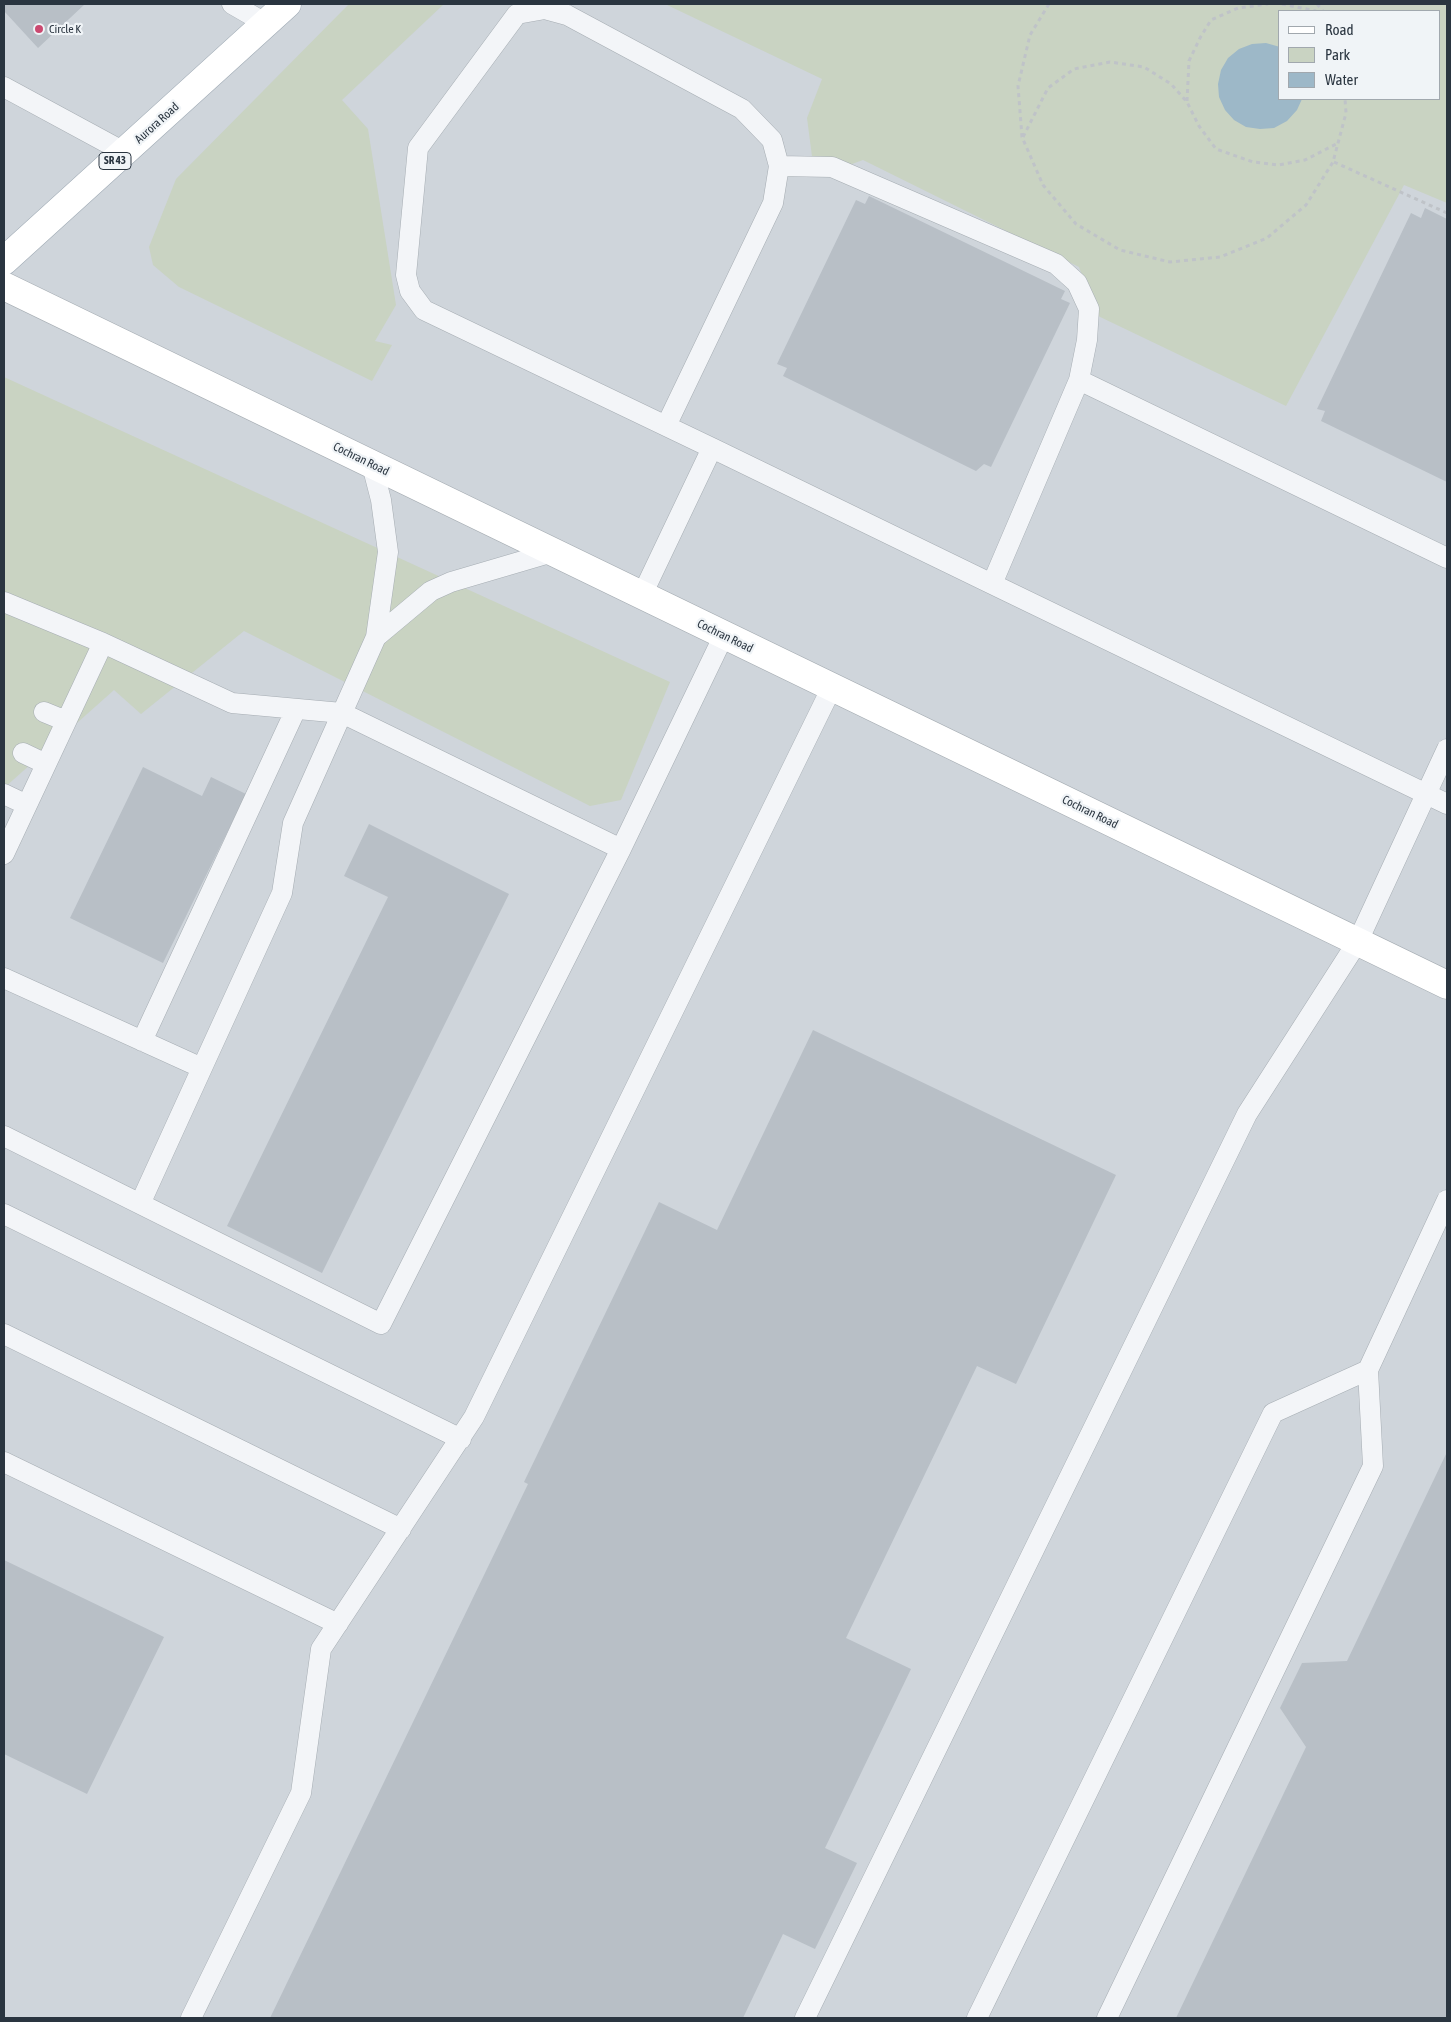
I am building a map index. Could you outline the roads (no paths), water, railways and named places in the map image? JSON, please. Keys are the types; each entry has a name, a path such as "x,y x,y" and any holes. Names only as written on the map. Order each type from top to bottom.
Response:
{"street":[{"name":"Aurora Road","path":"4,261 287,4"},
{"name":"Cochran Road","path":"4,286 1447,985"}],"lane":[{"path":"232,4 265,23"},
{"path":"666,426 773,203 779,166 772,140 742,109 568,15 541,7 517,14 418,148 406,275 410,291 424,310 1447,804"},
{"path":"4,87 124,152"},
{"path":"779,166 832,167 1056,264 1077,283 1089,309 1087,340 1079,380 992,584"},
{"path":"1079,380 1447,558"},
{"path":"642,595 712,448"},
{"path":"140,1204 282,893 293,823 376,637 388,552 381,500 372,465"},
{"path":"376,637 431,591 450,582 553,552"},
{"path":"4,602 102,643 232,703 342,713 621,849"},
{"path":"4,1136 381,1324 621,849 724,635"},
{"path":"5,850 102,643"},
{"path":"191,2018 301,1793 321,1649 474,1417 832,687"},
{"path":"142,1041 296,709"},
{"path":"44,712 66,720"},
{"path":"805,2018 1247,1114 1358,942 1447,749"},
{"path":"23,753 46,764"},
{"path":"4,794 27,805"},
{"path":"4,978 202,1068"},
{"path":"1107,2018 1373,1466 1368,1370 1447,1200"},
{"path":"4,1214 460,1439"},
{"path":"4,1334 400,1529"},
{"path":"977,2018 1273,1413 1368,1370"},
{"path":"4,1462 338,1624"}],"water":[{"path":"1266,43 1278,46 1278,100 1302,100 1297,110 1287,121 1274,128 1246,127 1234,120 1225,110 1219,97 1218,84 1221,70 1228,58 1239,49 1252,44"}],"place":[{"name":"Circle K","path":"39,29"}]}
